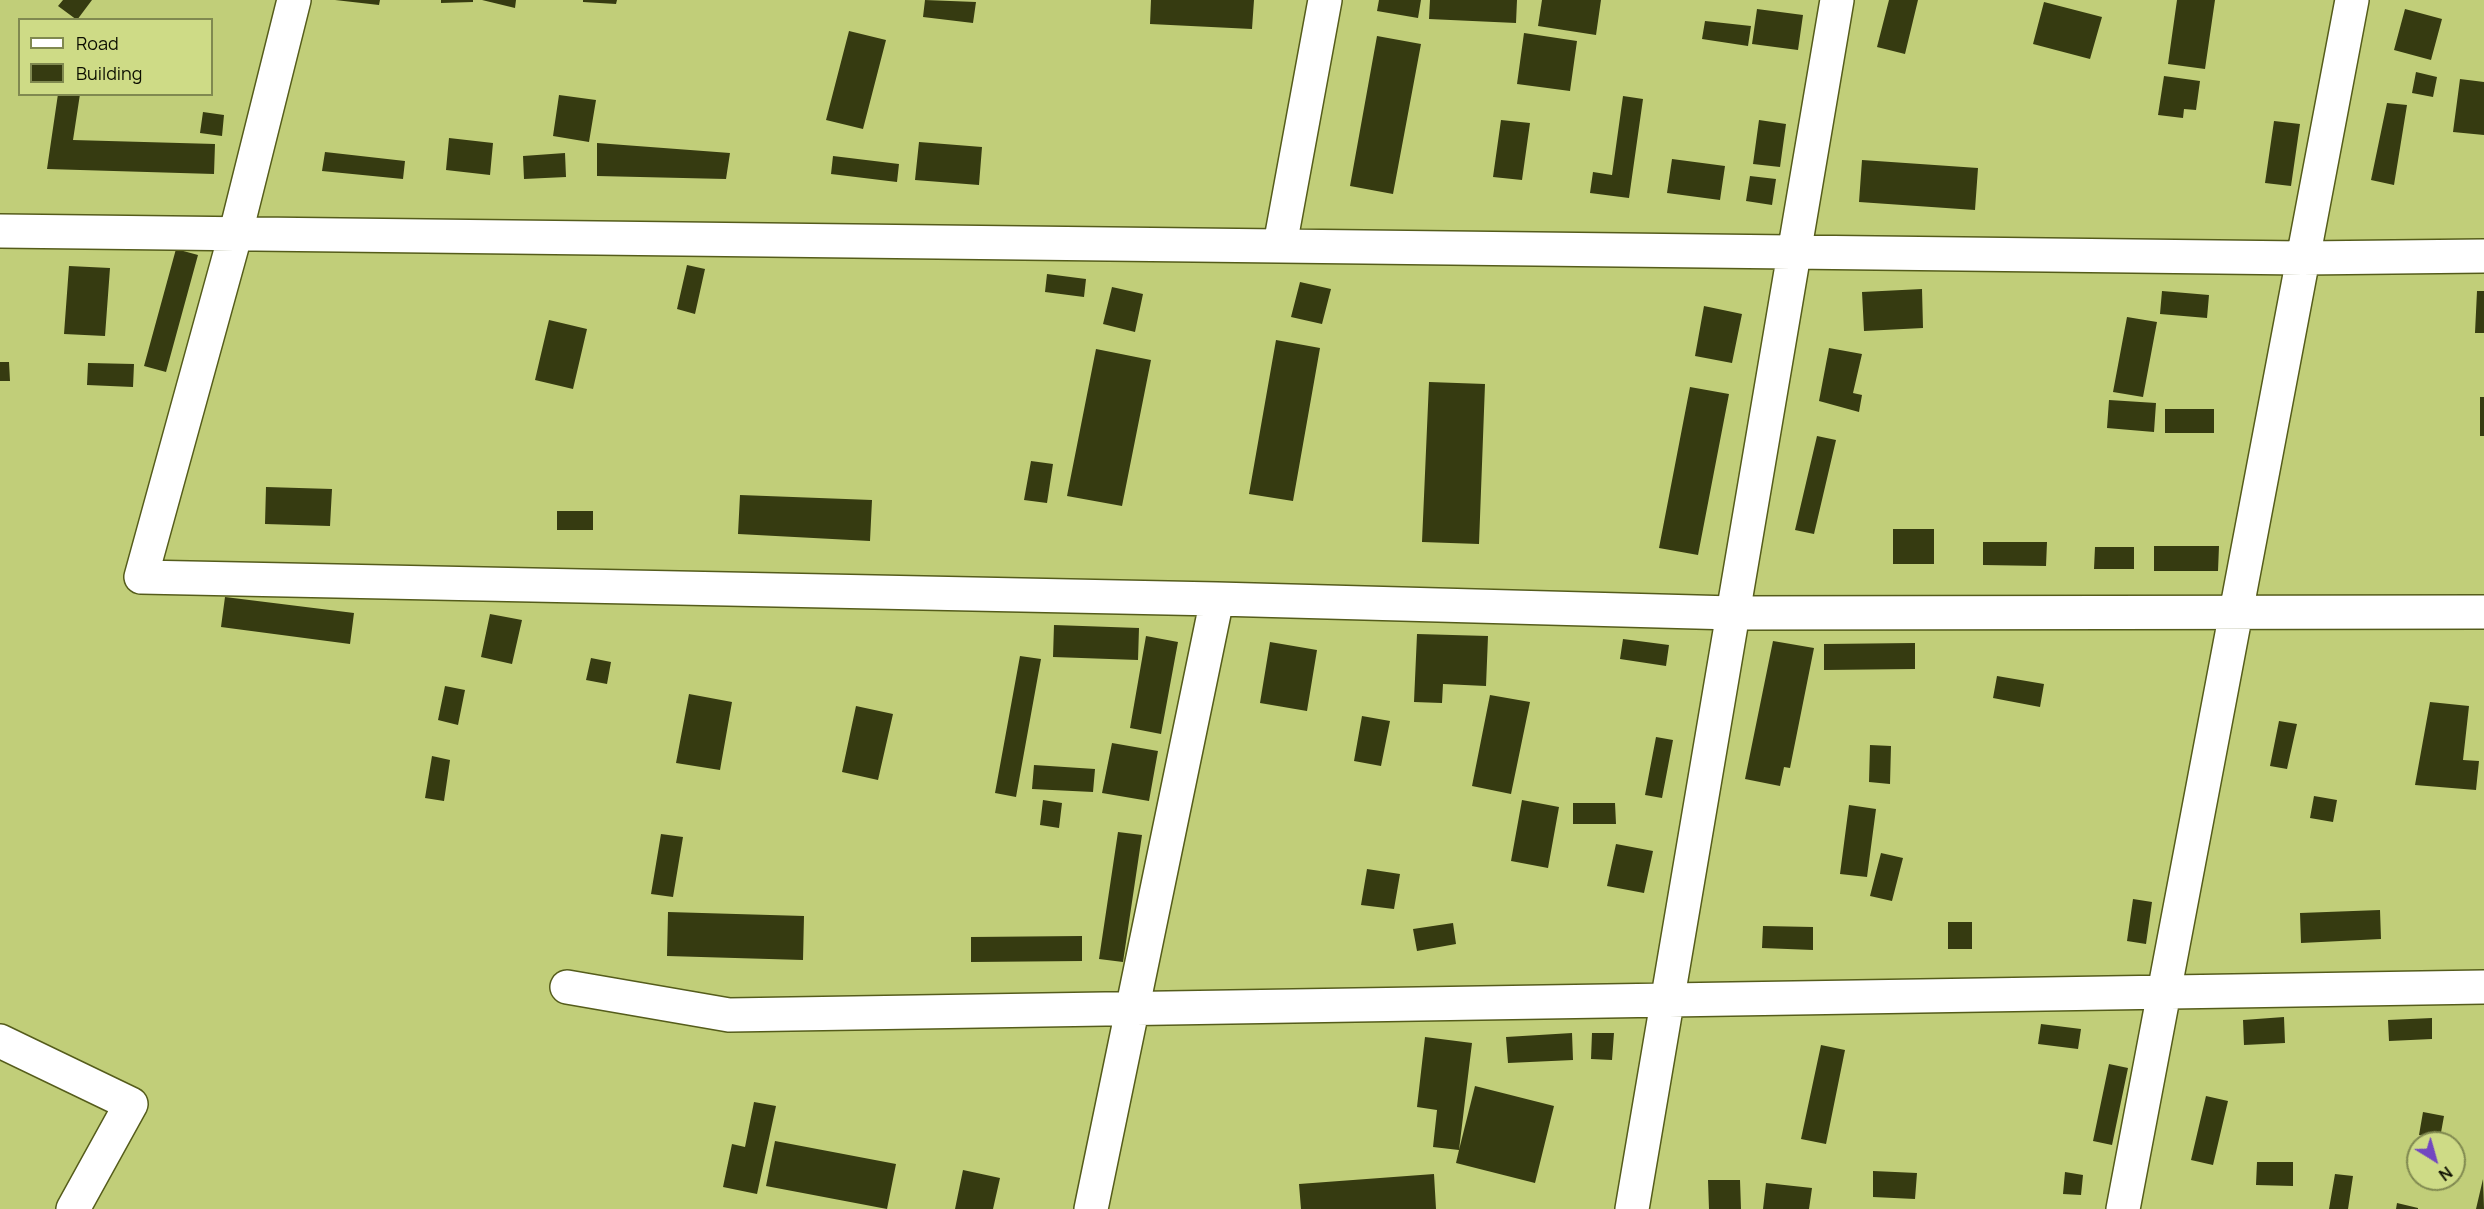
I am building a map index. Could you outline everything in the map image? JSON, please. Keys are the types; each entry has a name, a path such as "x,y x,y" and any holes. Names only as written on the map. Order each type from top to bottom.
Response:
{"street":[{"path":"294,0 236,232 141,577 1217,599 1733,613 2484,612"},
{"path":"1280,245 1325,0"},
{"path":"1632,1209 1837,0"},
{"path":"2123,1209 2352,0"},
{"path":"0,231 2303,258 2484,256"},
{"path":"1091,1209 1217,599"},
{"path":"567,987 729,1015 1667,1002 2484,987"},
{"path":"0,1041 132,1104 73,1209"}],"building":[{"path":"63,0 92,0 78,18 74,18 58,6"},
{"path":"335,0 380,0 379,5"},
{"path":"441,0 473,0 473,2 441,3"},
{"path":"482,0 516,0 515,8"},
{"path":"583,0 617,0 616,4 583,2"},
{"path":"925,0 976,2 973,23 923,17"},
{"path":"1151,0 1254,0 1252,29 1150,24"},
{"path":"1379,0 1421,0 1418,18 1377,11"},
{"path":"1430,0 1517,0 1516,23 1429,19"},
{"path":"1542,0 1601,0 1596,35 1538,26"},
{"path":"1889,0 1918,0 1905,54 1877,47"},
{"path":"2177,0 2215,0 2205,69 2168,64"},
{"path":"2044,2 2102,17 2090,59 2033,44"},
{"path":"1757,9 1803,15 1798,50 1752,44"},
{"path":"2405,9 2442,19 2431,60 2394,50"},
{"path":"1705,21 1751,26 1748,46 1702,39"},
{"path":"849,31 886,40 863,129 826,120"},
{"path":"1524,33 1577,41 1570,91 1517,84"},
{"path":"1377,36 1421,44 1393,194 1350,186"},
{"path":"2416,72 2437,77 2433,97 2412,93"},
{"path":"2164,76 2200,81 2196,110 2184,109 2183,118 2158,115"},
{"path":"2460,79 2484,82 2484,135 2453,132"},
{"path":"559,95 596,100 589,142 553,136"},
{"path":"58,96 80,96 73,140 215,144 214,174 47,169"},
{"path":"1623,96 1643,99 1629,198 1590,193 1593,172 1612,175"},
{"path":"2387,103 2407,105 2394,185 2371,180"},
{"path":"203,112 224,115 222,136 200,133"},
{"path":"1501,120 1530,123 1522,180 1493,177"},
{"path":"1759,120 1786,124 1780,167 1753,164"},
{"path":"2274,121 2300,124 2291,186 2265,183"},
{"path":"449,138 493,143 490,175 446,170"},
{"path":"919,142 982,147 979,185 915,180"},
{"path":"597,143 730,153 726,179 597,176"},
{"path":"325,152 405,161 403,179 322,171"},
{"path":"565,153 566,177 524,179 523,156"},
{"path":"833,156 899,164 897,182 831,174"},
{"path":"1672,159 1725,166 1720,200 1667,193"},
{"path":"1862,160 1978,168 1975,210 1859,202"},
{"path":"1750,176 1776,179 1772,205 1746,201"},
{"path":"176,249 198,255 166,372 144,366"},
{"path":"687,265 705,269 695,314 677,309"},
{"path":"69,266 110,268 105,336 64,334"},
{"path":"1047,274 1086,279 1084,297 1045,292"},
{"path":"1300,282 1331,289 1322,324 1291,317"},
{"path":"1112,287 1143,294 1135,332 1103,324"},
{"path":"1922,289 1923,328 1864,331 1862,292"},
{"path":"2162,291 2209,295 2207,318 2160,314"},
{"path":"2477,291 2484,291 2484,333 2475,333"},
{"path":"1704,306 1742,314 1732,363 1695,356"},
{"path":"2127,317 2157,322 2143,397 2113,392"},
{"path":"549,320 587,329 573,389 535,380"},
{"path":"1276,340 1320,348 1293,501 1249,494"},
{"path":"1829,348 1862,354 1853,393 1862,395 1859,412 1819,401"},
{"path":"1096,349 1151,360 1122,506 1067,496"},
{"path":"0,362 9,362 10,381 0,381"},
{"path":"88,363 134,364 133,387 87,385"},
{"path":"1429,382 1485,384 1479,544 1422,542"},
{"path":"1690,387 1729,394 1698,555 1659,548"},
{"path":"2480,397 2484,397 2484,436 2480,436"},
{"path":"2109,400 2156,403 2154,432 2107,428"},
{"path":"2165,409 2214,409 2214,433 2165,433"},
{"path":"1817,436 1836,440 1814,534 1795,530"},
{"path":"1031,461 1053,464 1047,503 1024,500"},
{"path":"266,487 332,489 330,526 265,524"},
{"path":"740,495 872,500 870,541 738,534"},
{"path":"557,511 593,511 593,530 557,530"},
{"path":"1893,529 1934,529 1934,564 1893,564"},
{"path":"1983,542 2047,542 2046,566 1983,565"},
{"path":"2154,546 2219,546 2218,571 2154,571"},
{"path":"2095,547 2134,547 2134,569 2094,569"},
{"path":"225,597 354,613 350,644 221,627"},
{"path":"490,614 522,620 512,664 481,657"},
{"path":"1054,625 1139,628 1138,660 1053,657"},
{"path":"1417,634 1488,636 1486,686 1443,684 1442,703 1414,702"},
{"path":"1146,636 1178,642 1161,734 1130,728"},
{"path":"1623,639 1669,645 1666,666 1620,659"},
{"path":"1773,641 1814,648 1790,768 1784,767 1780,786 1745,779"},
{"path":"1270,642 1317,650 1307,711 1260,703"},
{"path":"1915,643 1915,669 1824,670 1824,644"},
{"path":"1020,656 1041,659 1016,797 995,793"},
{"path":"591,658 611,662 607,684 586,680"},
{"path":"1997,676 2044,684 2040,707 1993,698"},
{"path":"445,686 465,690 458,725 438,720"},
{"path":"689,694 732,702 720,770 676,763"},
{"path":"1490,695 1530,702 1511,794 1472,786"},
{"path":"2430,702 2469,706 2463,760 2479,761 2476,790 2415,785"},
{"path":"856,706 893,714 878,780 842,772"},
{"path":"1362,716 1390,721 1381,766 1354,761"},
{"path":"2279,721 2297,724 2287,769 2270,766"},
{"path":"1656,737 1673,740 1662,798 1645,795"},
{"path":"1112,743 1158,751 1149,801 1102,793"},
{"path":"1870,745 1891,746 1890,784 1869,782"},
{"path":"432,756 450,760 444,801 425,798"},
{"path":"1034,765 1095,769 1093,792 1032,789"},
{"path":"2314,796 2337,800 2333,822 2310,818"},
{"path":"1043,800 1062,803 1059,828 1040,825"},
{"path":"1522,800 1559,807 1548,868 1511,861"},
{"path":"1573,803 1615,803 1616,824 1573,824"},
{"path":"1849,805 1876,809 1867,877 1840,874"},
{"path":"1118,832 1142,835 1123,962 1099,959"},
{"path":"661,834 683,837 673,897 651,894"},
{"path":"1616,844 1653,851 1644,893 1607,886"},
{"path":"1881,853 1903,858 1892,901 1870,896"},
{"path":"1367,869 1400,874 1394,909 1361,905"},
{"path":"2133,899 2152,902 2146,944 2127,941"},
{"path":"2380,910 2381,939 2301,943 2300,913"},
{"path":"668,912 804,916 803,960 667,956"},
{"path":"1948,922 1972,922 1972,949 1948,949"},
{"path":"1453,923 1456,944 1417,951 1413,929"},
{"path":"1763,926 1813,927 1813,950 1762,948"},
{"path":"1082,936 1082,961 971,962 971,937"},
{"path":"2284,1017 2285,1043 2244,1045 2243,1020"},
{"path":"2432,1018 2432,1039 2389,1041 2388,1020"},
{"path":"2041,1024 2081,1029 2078,1049 2038,1044"},
{"path":"1572,1033 1573,1060 1508,1063 1506,1037"},
{"path":"1592,1033 1614,1033 1612,1060 1591,1059"},
{"path":"1425,1037 1472,1043 1459,1150 1433,1147 1437,1110 1417,1107"},
{"path":"1821,1045 1845,1050 1826,1144 1801,1139"},
{"path":"2109,1064 2128,1068 2112,1145 2093,1141"},
{"path":"1475,1086 1554,1106 1535,1183 1456,1163"},
{"path":"2206,1096 2228,1101 2213,1165 2191,1160"},
{"path":"754,1102 776,1106 757,1194 723,1187 732,1144 745,1147"},
{"path":"2423,1112 2444,1116 2441,1131 2420,1131"},
{"path":"775,1141 896,1164 887,1209 766,1186"},
{"path":"2257,1162 2293,1162 2293,1186 2256,1185"},
{"path":"963,1170 1000,1178 993,1209 955,1209"},
{"path":"1873,1171 1917,1173 1915,1199 1873,1197"},
{"path":"2065,1172 2083,1175 2081,1195 2063,1194"},
{"path":"1434,1174 1436,1209 1301,1209 1299,1184"},
{"path":"2335,1174 2353,1176 2348,1209 2329,1209"},
{"path":"2483,1179 2484,1209 2476,1209"},
{"path":"1708,1180 1740,1180 1741,1209 1709,1209"},
{"path":"1766,1183 1812,1188 1809,1209 1763,1209"},
{"path":"2397,1203 2418,1208 2418,1209 2396,1209"}]}
